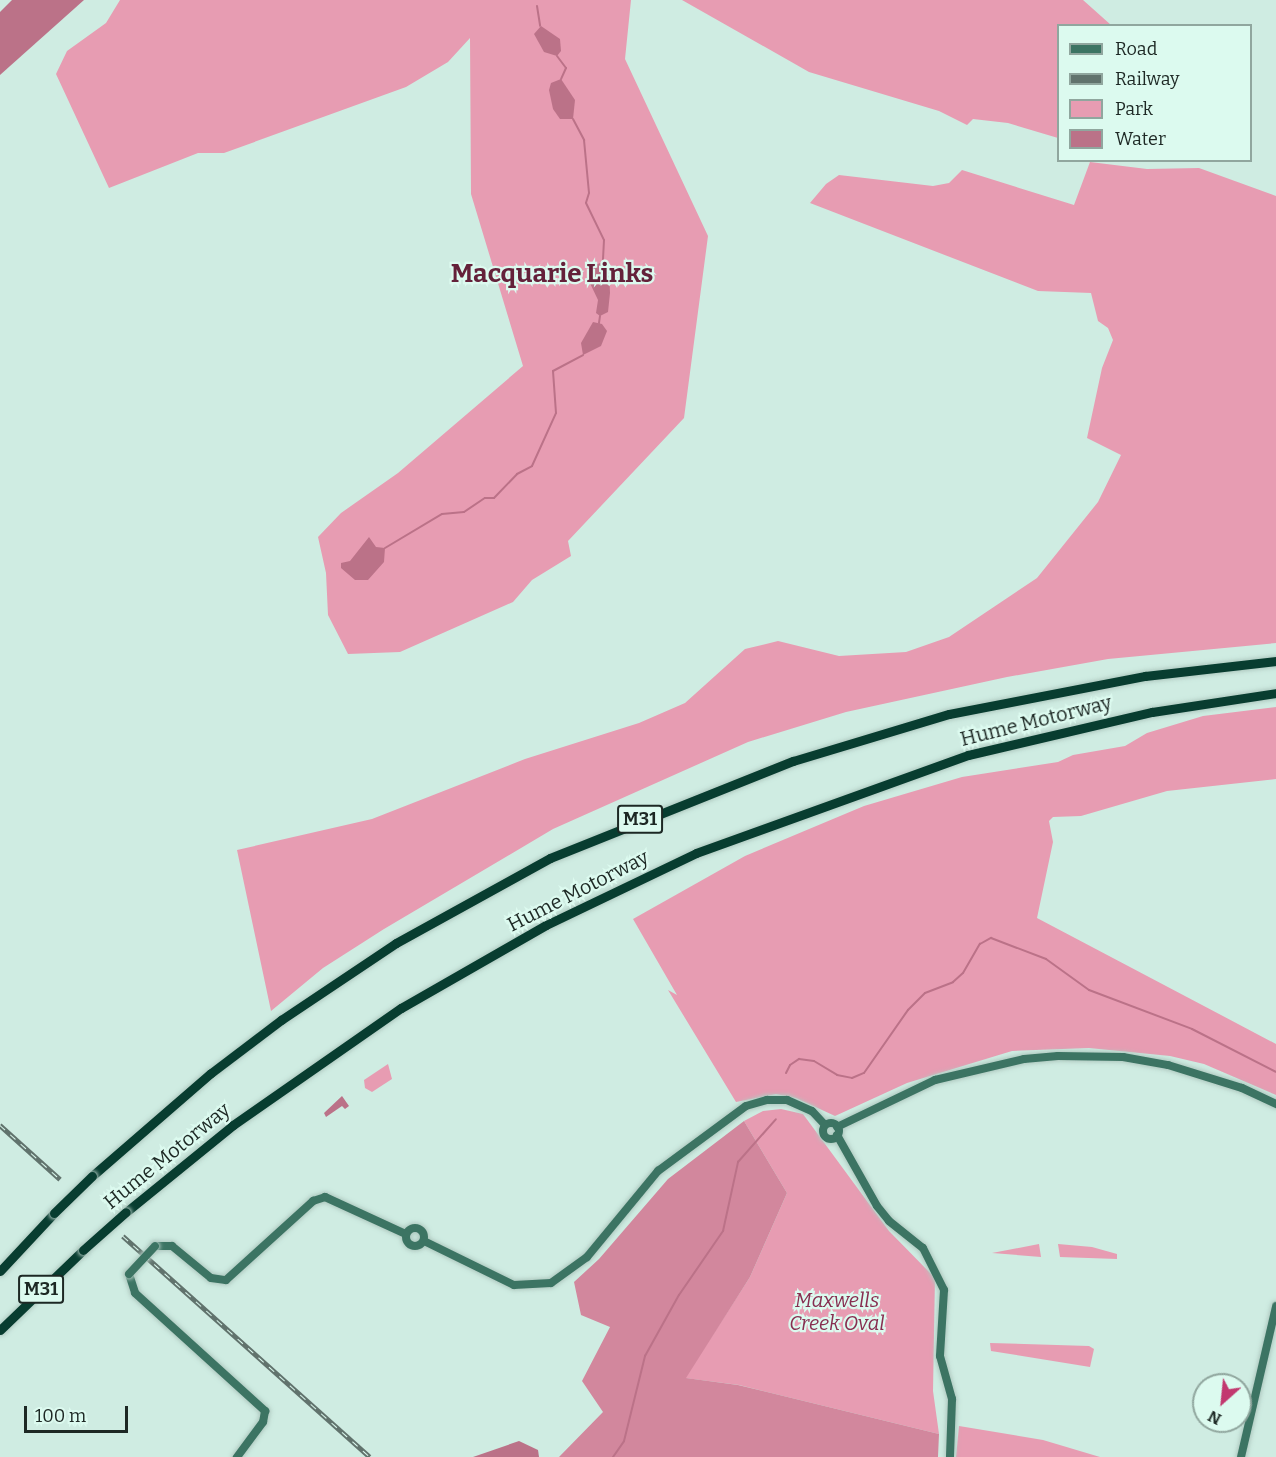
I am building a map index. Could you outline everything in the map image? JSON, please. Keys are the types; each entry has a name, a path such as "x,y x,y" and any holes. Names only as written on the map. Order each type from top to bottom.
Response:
{"highway":[{"name":"Hume Motorway","path":"1,1268 92,1176 211,1073 281,1020 396,943 550,858 793,760 949,714 1145,676 1276,661"},
{"name":"Hume Motorway","path":"0,1330 126,1212 233,1125 401,1008 546,925 696,853 968,755 1152,712 1276,693"}],"street":[{"path":"825,1125 825,1137 832,1139 837,1131 935,1080 1004,1063 1058,1056 1123,1057 1168,1065 1242,1088 1276,1104"},
{"path":"406,1234 413,1228 420,1229 424,1241 514,1285 551,1283 587,1257 658,1171 746,1106 767,1100 788,1100 812,1111 825,1125 837,1131 877,1206 894,1226 923,1248 944,1290 940,1356 952,1399 950,1457"},
{"path":"237,1457 263,1422 265,1411 135,1293 129,1274 155,1246 172,1246 211,1278 226,1280 313,1201 326,1197 406,1234 411,1246 424,1241"},
{"path":"1240,1457 1276,1306"}],"green space":[{"name":"Macquarie Links","path":"120,0 631,0 625,59 708,236 684,418 568,541 571,556 532,580 513,602 400,652 348,654 328,615 326,573 318,537 341,513 398,473 523,366 471,194 470,38 448,62 406,87 224,153 198,153 109,188 56,74 67,51 106,23"},
{"path":"682,0 1083,0 1110,24 1057,24 1057,138 1008,123 973,119 967,125 939,111 809,72"},
{"path":"1090,162 1147,169 1199,168 1276,196 1276,643 1108,659 1007,677 846,712 748,742 553,829 384,929 323,968 271,1011 237,850 372,819 525,759 639,723 685,703 745,649 778,641 839,656 906,652 949,637 1037,578 1098,502 1121,455 1087,438 1102,368 1113,340 1108,328 1098,321 1091,293 1038,291 810,203 826,184 839,175 933,186 949,183 962,170 1074,205"},
{"path":"1276,707 1276,779 1167,791 1081,816 1053,817 1049,821 1053,842 1037,918 1276,1044 1276,1095 1204,1064 1170,1056 1089,1048 1012,1051 907,1083 835,1116 796,1098 776,1094 736,1102 668,990 677,995 633,919 745,856 864,806 962,777 1058,762 1073,755 1125,746 1147,733 1203,716"},
{"path":"388,1064 392,1079 372,1092 365,1088 364,1080"},
{"name":"Maxwells Creek Oval","path":"781,1109 803,1114 889,1231 935,1278 933,1391 939,1434 739,1385 685,1378 750,1277 787,1193 744,1121 763,1111"},
{"path":"1039,1244 1041,1257 992,1253"},
{"path":"1058,1244 1092,1247 1117,1254 1117,1259 1060,1257"},
{"path":"990,1343 1089,1346 1094,1349 1090,1367 991,1351"},
{"path":"959,1426 1043,1440 1100,1457 956,1457"}],"shaded area":[{"path":"744,1121 787,1193 750,1277 686,1378 738,1385 939,1434 938,1457 559,1457 603,1412 582,1381 610,1327 581,1315 574,1282 599,1259 668,1179"}],"water":[{"path":"12,0 84,0 0,75 0,12"},
{"path":"541,26 560,39 561,51 557,56 544,52 534,34"},
{"path":"561,79 575,100 573,119 560,119 553,109 549,90 551,83"},
{"path":"603,262 609,269 610,293 608,312 600,316 596,313 598,300 588,279 595,265"},
{"path":"593,322 602,324 607,331 601,346 583,355 581,343"},
{"path":"369,537 376,547 385,548 384,562 368,580 355,580 341,568 341,563 350,561"},
{"path":"342,1096 349,1106 345,1109 342,1106 326,1117 324,1113"},
{"path":"519,1441 538,1450 539,1457 473,1457"}],"waterway":[{"path":"537,6 540,26"},
{"path":"557,56 566,68 561,79"},
{"path":"573,119 584,140 589,193 586,203 604,240 603,262"},
{"path":"599,323 600,316"},
{"path":"385,548 442,514 464,512 485,498 494,498 517,474 532,466 556,413 553,371 583,355"},
{"path":"786,1073 790,1065 799,1059 814,1061 837,1075 852,1078 864,1073 908,1010 925,993 953,982 963,973 980,944 991,938 1046,959 1089,990 1192,1029 1276,1072"},
{"path":"613,1457 624,1441 645,1356 679,1295 723,1231 738,1162 776,1119"}],"railway":[{"path":"0,1125 60,1179"},
{"path":"123,1236 370,1457"}],"district":[{"name":"Macquarie Links","path":"552,274"}]}
